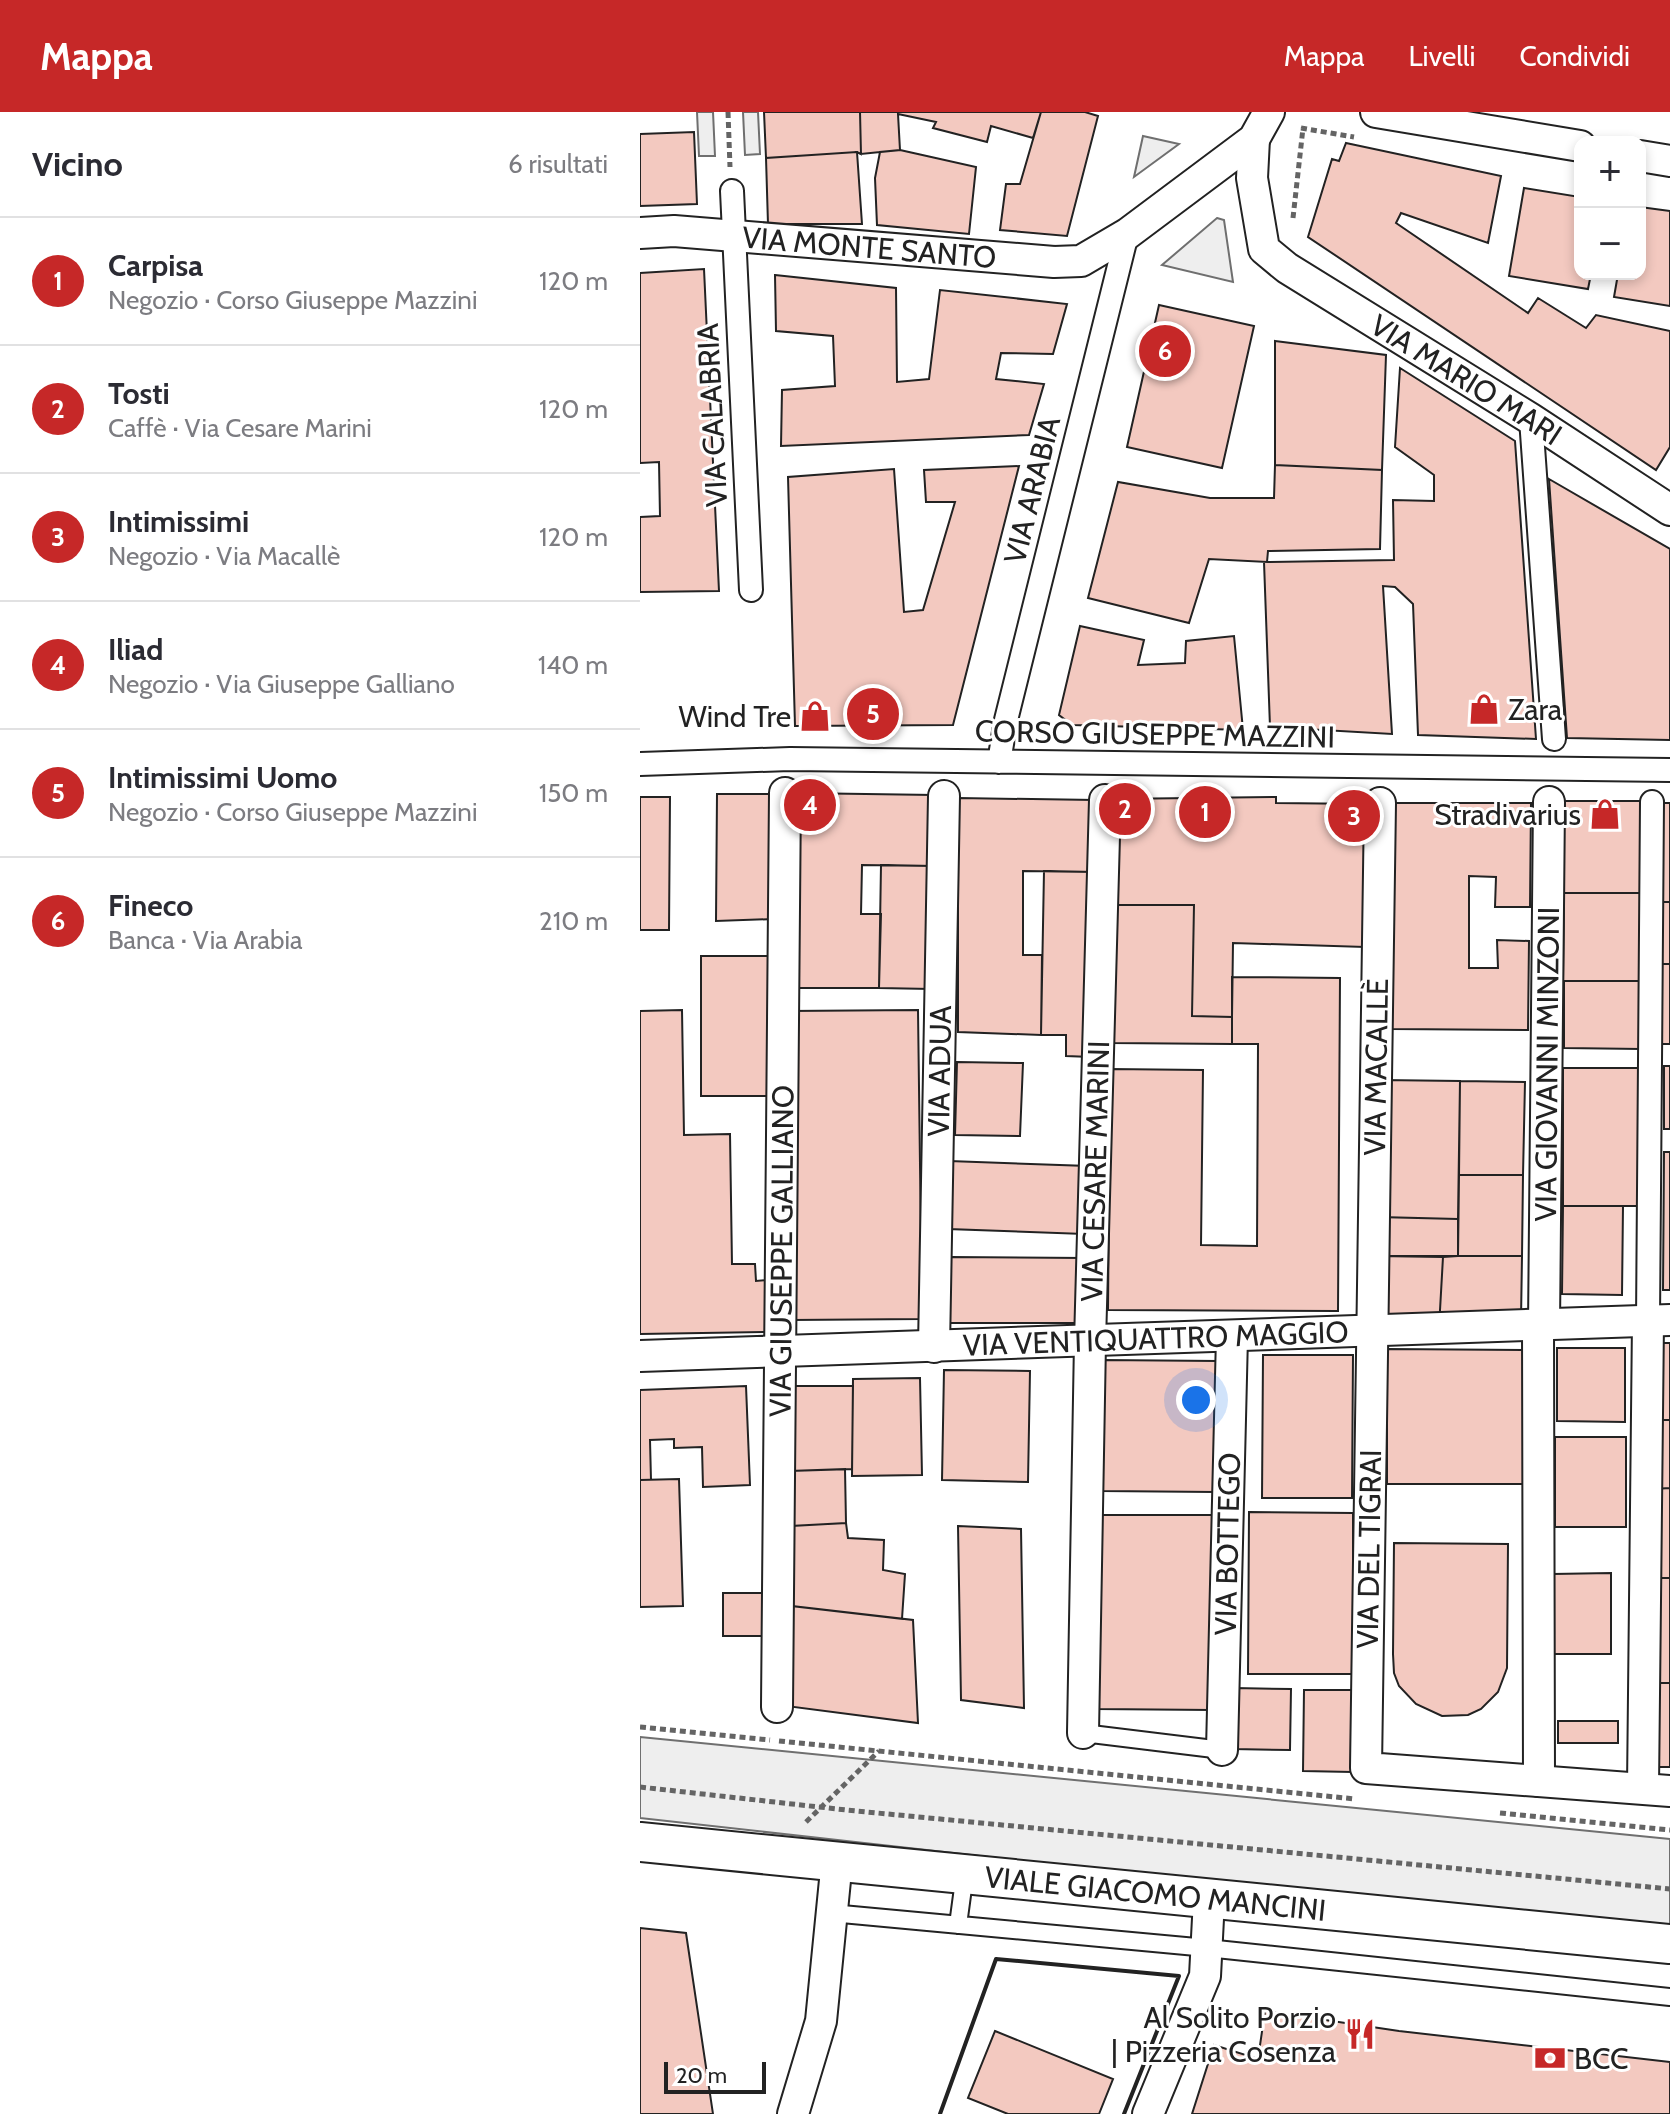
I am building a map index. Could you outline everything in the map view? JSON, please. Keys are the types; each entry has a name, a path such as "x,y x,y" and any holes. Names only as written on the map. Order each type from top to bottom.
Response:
{"street":[{"path":"1127,234 1254,139 1269,112"},
{"path":"1376,112 1574,145"},
{"name":"VIA MARIO MARI","path":"1254,139 1252,178 1264,249 1287,268 1531,419 1670,510"},
{"path":"1646,157 1670,161"},
{"name":"VIA CALABRIA","path":"732,191 751,590"},
{"name":"VIA MONTE SANTO","path":"640,233 674,231 1054,262 1081,261 1127,234"},
{"name":"VIA ARABIA","path":"999,762 1010,705 1127,234"},
{"path":"1531,419 1554,739"},
{"name":"CORSO GIUSEPPE MAZZINI","path":"640,764 790,759 1670,770"},
{"name":"VIA GIUSEPPE GALLIANO","path":"777,1707 785,793"},
{"name":"VIA ADUA","path":"934,1347 944,796"},
{"name":"VIA CESARE MARINI","path":"1083,1733 1105,800"},
{"name":"VIA GIOVANNI MINZONI","path":"1539,1781 1541,1326 1549,802"},
{"path":"1539,1781 1656,1790 1659,1320 1652,802"},
{"name":"VIA MACALLÈ","path":"1372,1330 1380,803"},
{"name":"VIA VENTIQUATTRO MAGGIO","path":"640,1356 1659,1320"},
{"name":"VIA DEL TIGRAI","path":"1372,1330 1366,1768 1539,1781"},
{"name":"VIA BOTTEGO","path":"1222,1750 1232,1336"},
{"name":"VIALE GIACOMO MANCINI","path":"640,1842 1670,1944"},
{"path":"793,2114 821,2021 837,1860"},
{"path":"1148,2114 1205,1976 1209,1899"}],"lane":[{"path":"1083,1733 1222,1750"},
{"path":"958,1925 965,1873"},
{"path":"831,1913 1207,1948 1670,1997"}],"path":[{"path":"728,112 732,191"},
{"path":"640,1727 1360,1799"},
{"path":"801,1828 880,1751"},
{"path":"640,1787 1670,1889"},
{"path":"1487,1812 1670,1830"}],"shaded area":[{"path":"697,112 713,112 715,156 699,156"},
{"path":"743,112 758,112 760,154 745,155"},
{"path":"1143,136 1179,144 1134,177"},
{"path":"1217,218 1224,220 1233,282 1162,265"},
{"path":"640,1737 1670,1839 1670,1930 640,1818"}],"building":[{"path":"764,112 860,112 861,154 766,158"},
{"path":"860,112 1041,112 1033,138 991,126 987,142 933,128 936,122 898,114 900,150 861,154"},
{"path":"1041,112 1085,112 1098,116 1067,236 1000,230 1006,184 1020,184"},
{"path":"694,132 697,204 640,206 640,134"},
{"path":"1346,143 1501,176 1488,243 1401,213 1396,223 1528,313 1538,298 1586,328 1596,315 1670,331 1670,447 1656,470 1308,237 1332,159 1339,161"},
{"path":"900,150 976,167 969,234 877,225 875,178 880,152"},
{"path":"857,152 862,224 768,224 766,158"},
{"path":"1524,188 1574,196 1574,280 1590,280 1588,289 1509,276"},
{"path":"1646,208 1670,211 1670,306 1614,297 1617,280 1646,280"},
{"path":"704,269 719,591 640,592 640,517 660,516 659,462 640,463 640,273"},
{"path":"775,275 896,288 897,382 929,379 940,290 1067,304 1053,354 1001,353 996,379 1044,384 1029,435 781,446 782,390 835,386 833,336 776,331"},
{"path":"1159,305 1254,326 1222,468 1127,447"},
{"path":"1275,341 1386,355 1382,470 1275,465"},
{"path":"1400,368 1515,441 1536,739 1418,735 1413,604 1395,587 1383,586 1392,734 1270,727 1264,562 1394,560 1393,500 1434,501 1434,475 1395,447"},
{"path":"1275,465 1382,470 1380,549 1268,551 1267,562 1209,559 1189,623 1088,598 1118,482 1210,498 1274,498"},
{"path":"1019,466 953,725 795,726 788,477 894,469 904,612 923,610 955,502 926,502 924,470"},
{"path":"1549,479 1670,549 1670,740 1567,738"},
{"path":"1080,626 1144,640 1138,665 1185,663 1186,641 1234,636 1243,730 1072,725 1059,715"},
{"path":"797,793 934,795 933,866 862,865 861,914 881,914 879,988 795,988"},
{"path":"717,794 772,794 773,919 716,921"},
{"path":"640,797 670,797 669,930 640,930"},
{"path":"1276,797 1276,803 1366,804 1365,947 1233,943 1232,1017 1192,1016 1194,905 1113,905 1114,799"},
{"path":"958,798 1095,800 1095,872 1023,871 1023,955 1042,955 1041,1035 958,1032"},
{"path":"1564,801 1643,801 1642,893 1564,893"},
{"path":"1394,803 1531,803 1530,907 1495,907 1496,877 1469,876 1469,968 1498,968 1497,940 1529,941 1528,1030 1392,1029"},
{"path":"1663,803 1670,803 1670,902 1662,902"},
{"path":"881,865 933,866 931,989 879,988"},
{"path":"1044,871 1095,872 1091,1057 1066,1056 1066,1035 1041,1035"},
{"path":"1564,893 1642,893 1641,981 1563,981"},
{"path":"1662,902 1670,902 1670,964 1662,964"},
{"path":"1113,905 1194,905 1192,1016 1232,1017 1232,1044 1111,1043"},
{"path":"701,956 773,956 773,1096 701,1096"},
{"path":"1662,964 1670,964 1670,1044 1662,1044"},
{"path":"1232,977 1340,978 1338,1311 1108,1310 1110,1069 1203,1070 1201,1245 1257,1246 1258,1044 1232,1044"},
{"path":"1564,981 1641,981 1641,1049 1564,1048"},
{"path":"682,1010 684,1135 730,1134 732,1264 755,1264 756,1281 766,1280 766,1332 640,1334 640,1011"},
{"path":"918,1010 922,1319 791,1320 788,1011"},
{"path":"957,1062 1023,1063 1020,1136 955,1135"},
{"path":"1664,1066 1670,1066 1670,1129 1664,1129"},
{"path":"1563,1068 1640,1068 1639,1206 1563,1206"},
{"path":"1381,1080 1460,1081 1458,1219 1379,1217"},
{"path":"1460,1081 1525,1082 1523,1175 1459,1175"},
{"path":"1664,1152 1670,1152 1670,1290 1663,1290"},
{"path":"949,1161 1088,1166 1084,1234 948,1229"},
{"path":"1459,1175 1523,1175 1522,1256 1458,1256"},
{"path":"1563,1206 1623,1206 1622,1295 1562,1294"},
{"path":"1377,1217 1458,1219 1458,1256 1377,1256"},
{"path":"1377,1256 1443,1257 1439,1328 1376,1317"},
{"path":"1522,1256 1521,1319 1439,1328 1443,1257"},
{"path":"950,1257 1085,1258 1084,1323 949,1323"},
{"path":"1654,1343 1670,1343 1670,1420 1655,1420"},
{"path":"1557,1348 1625,1348 1625,1422 1557,1421"},
{"path":"1387,1349 1523,1350 1523,1484 1387,1484"},
{"path":"1263,1355 1353,1355 1352,1498 1262,1498"},
{"path":"1102,1360 1218,1361 1215,1492 1101,1491"},
{"path":"944,1370 1030,1371 1028,1482 942,1480"},
{"path":"920,1378 922,1475 852,1476 853,1379"},
{"path":"746,1386 750,1485 703,1487 702,1447 674,1448 674,1439 650,1440 651,1480 640,1480 640,1390"},
{"path":"791,1386 853,1386 852,1469 790,1471"},
{"path":"1654,1420 1670,1420 1670,1488 1655,1489"},
{"path":"1555,1437 1626,1437 1626,1527 1555,1527"},
{"path":"845,1469 846,1523 791,1526 790,1471"},
{"path":"679,1479 683,1606 640,1607 640,1480"},
{"path":"1670,1488 1670,1578 1656,1578 1654,1489"},
{"path":"1249,1512 1353,1513 1353,1674 1248,1674"},
{"path":"1097,1515 1213,1515 1212,1710 1096,1709"},
{"path":"846,1523 848,1538 884,1540 883,1570 905,1574 902,1619 792,1606 791,1526"},
{"path":"958,1526 1021,1529 1024,1708 961,1700"},
{"path":"1394,1543 1508,1544 1507,1668 1498,1692 1481,1709 1468,1715 1442,1716 1416,1704 1399,1686 1394,1673 1393,1654"},
{"path":"1611,1573 1611,1654 1552,1654 1553,1574"},
{"path":"1656,1578 1670,1578 1670,1683 1658,1683"},
{"path":"723,1593 763,1593 763,1636 723,1636"},
{"path":"792,1606 913,1620 918,1723 786,1706"},
{"path":"1658,1683 1670,1683 1670,1767 1659,1767"},
{"path":"1234,1688 1291,1689 1290,1750 1233,1749"},
{"path":"1304,1690 1355,1690 1352,1772 1303,1771"},
{"path":"1558,1721 1618,1721 1618,1743 1558,1743"},
{"path":"640,1928 686,1933 713,2114 640,2114"},
{"path":"1265,2011 1399,2031 1670,2062 1670,2114 1192,2114 1214,2045 1258,2059"},
{"path":"995,2031 1113,2079 1099,2114 1008,2114 968,2098"}],"wall":[{"path":"940,2114 996,1959 1179,1976 1124,2114"}],"place":[{"name":"Fineco","path":"1165,351"},
{"name":"Zara","path":"1484,709"},
{"name":"Intimissimi Uomo","path":"873,714"},
{"name":"Wind Tre","path":"815,716"},
{"name":"Iliad","path":"810,805"},
{"name":"Tosti","path":"1125,809"},
{"name":"Carpisa","path":"1205,812"},
{"name":"Stradivarius","path":"1605,814"},
{"name":"Intimissimi","path":"1354,816"},
{"name":"Al Solito Porzio | Pizzeria Cosenza","path":"1360,2034"},
{"name":"BCC","path":"1550,2058"}]}
